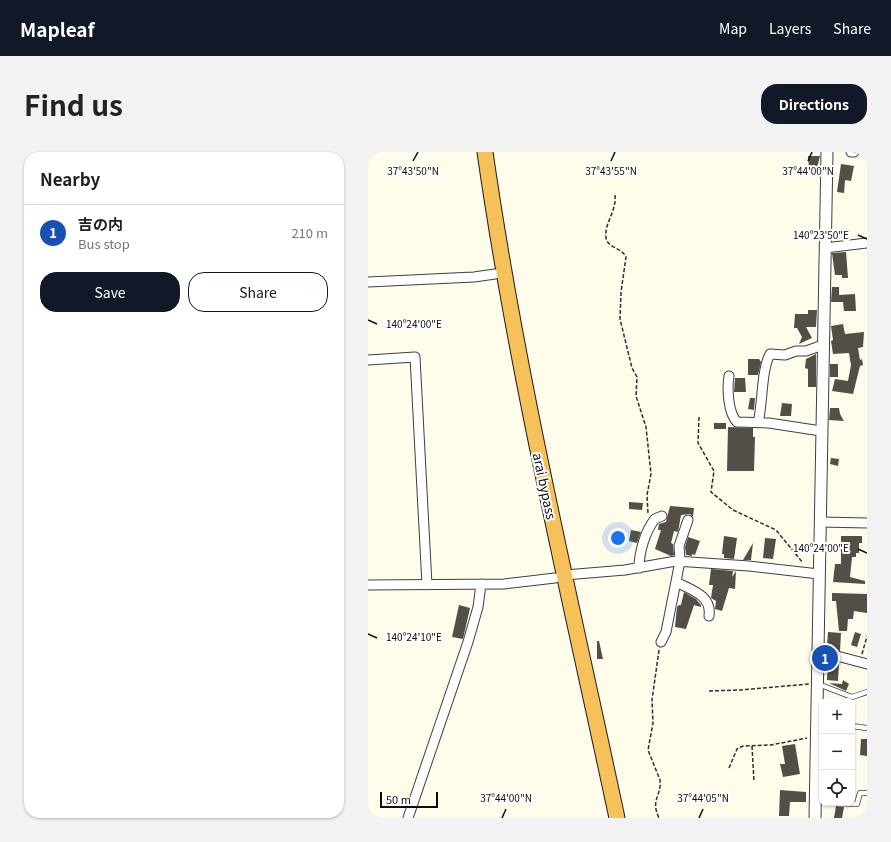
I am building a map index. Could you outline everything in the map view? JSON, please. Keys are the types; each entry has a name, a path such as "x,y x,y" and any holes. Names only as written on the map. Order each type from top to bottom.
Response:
{"highway":[{"name":"arai bypass","path":"476,152 495,274 517,395 617,818"},
{"name":"arai bypass","path":"485,152 519,354 546,492 560,577 607,818"}],"street":[{"path":"819,704 816,573 820,522 827,152"},
{"path":"825,248 867,243"},
{"path":"368,282 474,277 495,274"},
{"path":"758,423 762,405 765,363 770,354 785,355 796,350 806,351 823,345"},
{"path":"368,360 415,357 427,585"},
{"path":"729,376 728,385 734,418 738,422 769,423 821,431"},
{"path":"639,568 641,551 652,522 662,516"},
{"path":"661,642 666,632 680,561 679,546 688,520"},
{"path":"820,522 867,523"},
{"path":"368,585 504,584 639,568 680,561 816,573"},
{"path":"676,582 702,595 707,600 709,616"},
{"path":"408,818 468,642 478,607 481,584"},
{"path":"818,651 864,663"},
{"path":"815,818 819,802 817,737 819,728"}],"lane":[{"path":"818,684 852,697 867,692"},
{"path":"855,726 867,728"},
{"path":"855,804 857,804 860,793 867,793"}],"path":[{"path":"615,195 616,207 607,228 606,238 609,243 621,251 626,257 621,292 620,320 632,368 637,377 636,396 646,427 651,474 647,495 648,516 652,522"},
{"path":"699,417 698,443 714,471 711,492 733,510 779,532 800,561 816,573"},
{"path":"864,663 867,636"},
{"path":"659,818 655,810 655,802 661,785 659,775 648,750 653,723 652,700 658,652 661,642"},
{"path":"709,691 818,684"},
{"path":"729,768 737,749 817,737"},
{"path":"752,746 754,782"}],"building":[{"path":"808,156 820,156 817,168 809,168"},
{"path":"841,164 854,166 851,181 845,180 844,193 837,192"},
{"path":"846,252 848,278 842,278 842,275 835,275 832,253"},
{"path":"832,287 839,287 839,295 855,294 856,311 844,311 843,302 831,302"},
{"path":"808,310 817,310 816,327 806,327 812,338 799,344 802,337 797,328 794,328 795,314 808,314"},
{"path":"843,324 845,334 864,332 863,347 858,348 860,360 862,359 863,365 860,366 853,394 832,391 835,379 848,381 851,365 849,353 833,354 831,326"},
{"path":"816,354 816,387 808,387 808,369 805,368 806,359"},
{"path":"748,359 759,359 761,362 758,375 748,375"},
{"path":"830,364 838,364 838,377 830,377"},
{"path":"735,378 745,378 746,392 734,392"},
{"path":"750,398 755,398 754,410 748,409"},
{"path":"782,403 792,404 791,416 780,416"},
{"path":"830,408 839,408 840,414 844,421 829,420"},
{"path":"714,423 726,423 726,429 714,429"},
{"path":"728,427 753,428 753,437 755,437 754,471 727,471"},
{"path":"831,458 839,459 838,466 830,464"},
{"path":"629,502 643,503 642,510 629,509"},
{"path":"670,506 694,508 693,517 690,514 681,515 678,532 674,531 671,543 673,544 674,555 671,556 655,549 661,530 658,530 659,524 666,522"},
{"path":"631,530 641,532 637,543 629,541"},
{"path":"724,536 737,538 734,559 724,558 724,554 722,554"},
{"path":"841,536 862,536 862,543 859,543 859,553 856,553 856,557 852,557 850,577 865,581 865,584 833,582 835,564 841,564"},
{"path":"688,537 700,541 695,555 692,554 692,556 686,555 685,547"},
{"path":"765,538 776,539 773,559 763,558"},
{"path":"753,543 751,560 743,560"},
{"path":"711,569 733,571 732,577 736,571 735,589 729,588 722,611 715,609 716,601 711,598 713,585 709,585"},
{"path":"684,592 696,599 701,605 701,607 694,605 686,629 675,627 677,607 681,605"},
{"path":"832,593 867,594 867,613 854,611 853,619 848,619 847,631 839,631 836,601 832,601"},
{"path":"459,605 470,608 463,639 452,637"},
{"path":"828,632 841,633 840,651 827,647"},
{"path":"855,632 861,634 857,647 851,645"},
{"path":"597,641 599,641 603,659 597,659"},
{"path":"828,660 839,663 838,681 827,680"},
{"path":"843,680 849,684 846,691 829,683 842,684"},
{"path":"861,739 867,739 867,756 860,755"},
{"path":"795,744 800,774 783,777 780,764 785,764 782,746"},
{"path":"780,790 806,792 806,802 790,802 789,816 779,816"},
{"path":"836,806 844,807 842,818 834,818"}],"place":[{"name":"吉の内","path":"825,658"}]}
